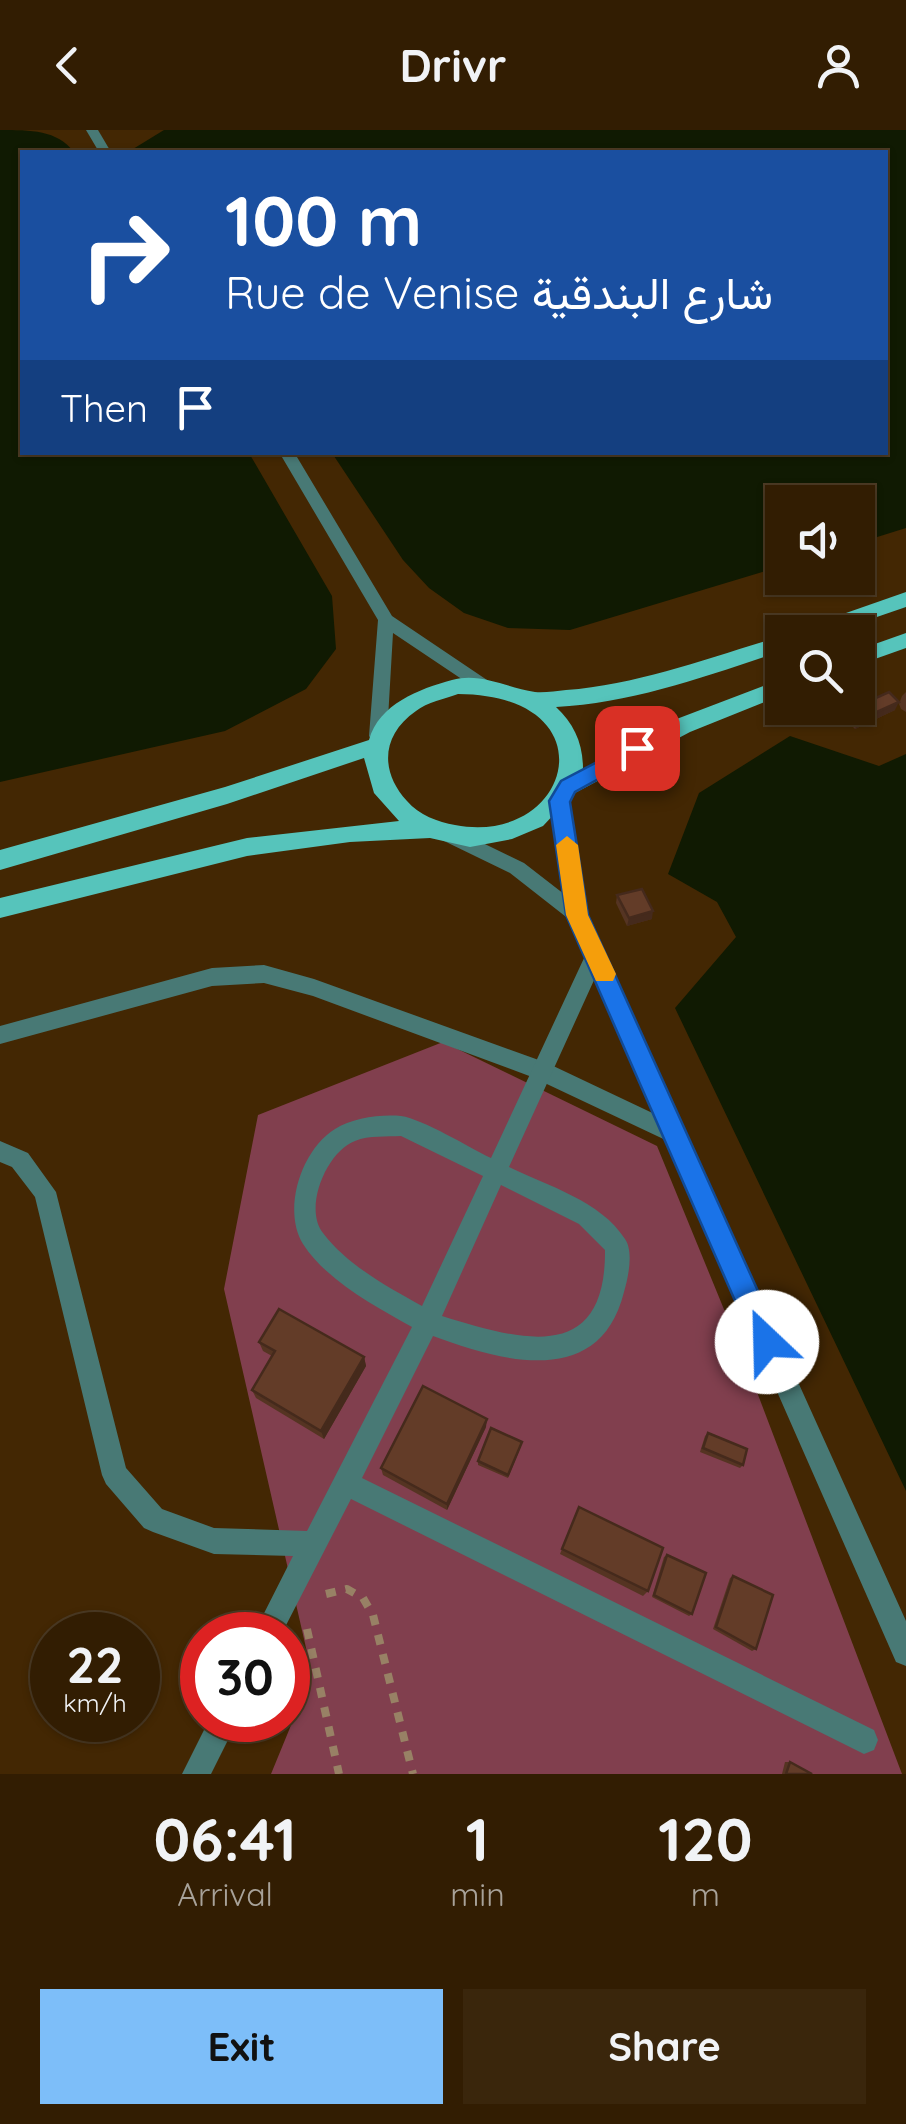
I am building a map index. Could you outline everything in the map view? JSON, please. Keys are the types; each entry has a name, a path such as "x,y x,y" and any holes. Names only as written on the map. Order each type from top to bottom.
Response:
{"main road":[{"path":"861,615 906,599"},
{"path":"875,652 906,640"},
{"path":"438,830 397,809 377,778 377,741 391,718 420,697 457,686 484,686 531,700 584,699 657,684 765,648"},
{"path":"0,908 247,847 350,833 438,830 476,836 508,832 538,820 564,794 682,726 765,694"},
{"path":"531,700 554,716 568,738 574,762 564,794"},
{"path":"0,860 227,796 377,741"}],"street":[{"path":"288,455 386,620 484,686"},
{"path":"377,741 386,620"},
{"path":"564,794 577,915 906,1652"},
{"path":"438,830 517,868 577,915"},
{"path":"279,1612 427,1322 498,1170 538,1070 596,954"},
{"path":"0,1034 212,977 264,974 314,988 538,1070 674,1134"},
{"path":"403,1126 498,1170 586,1216 617,1246 618,1279 594,1332 566,1348 528,1348 427,1322 336,1263 307,1231 305,1194 329,1143 361,1128 403,1126"},
{"path":"0,1151 20,1160 45,1192 114,1475 153,1519 214,1541 313,1544"},
{"path":"344,1482 864,1740"},
{"path":"196,1774 213,1742"}],"path":[{"path":"339,1774 306,1624 312,1610 329,1592 347,1589 364,1598 374,1616 413,1774"}],"shaded area":[{"path":"0,130 51,135 72,150 20,150 20,455 250,455 332,596 336,649 306,689 225,731 0,782"},
{"path":"164,130 906,130 906,528 875,538 875,485 765,485 765,571 570,630 508,628 464,613 429,588 403,560 333,455 888,455 888,150 134,150"},
{"path":"790,736 879,766 906,754 906,1491 675,1008 736,937 717,902 668,874 699,793"},
{"path":"443,1042 657,1146 746,1363 902,1774 271,1774 284,1742 310,1742 312,1674 310,1612 298,1612 224,1289 258,1115"}],"building":[{"path":"889,692 899,702 875,713 875,698"},
{"path":"642,889 653,911 629,918 617,895"},
{"path":"279,1309 364,1357 321,1431 252,1390 275,1351 259,1342"},
{"path":"423,1386 487,1419 447,1504 381,1468"},
{"path":"491,1428 522,1442 508,1475 478,1461"},
{"path":"708,1433 747,1449 743,1465 703,1448"},
{"path":"579,1507 663,1548 648,1591 562,1549"},
{"path":"667,1555 706,1573 692,1614 654,1595"},
{"path":"733,1576 773,1595 756,1649 716,1627"},
{"path":"790,1762 812,1774 786,1774"}],"slow traffic":[{"path":"567,845 577,915 605,974"}],"route":[{"path":"637,748 568,787 559,801 577,915 767,1342"}]}
